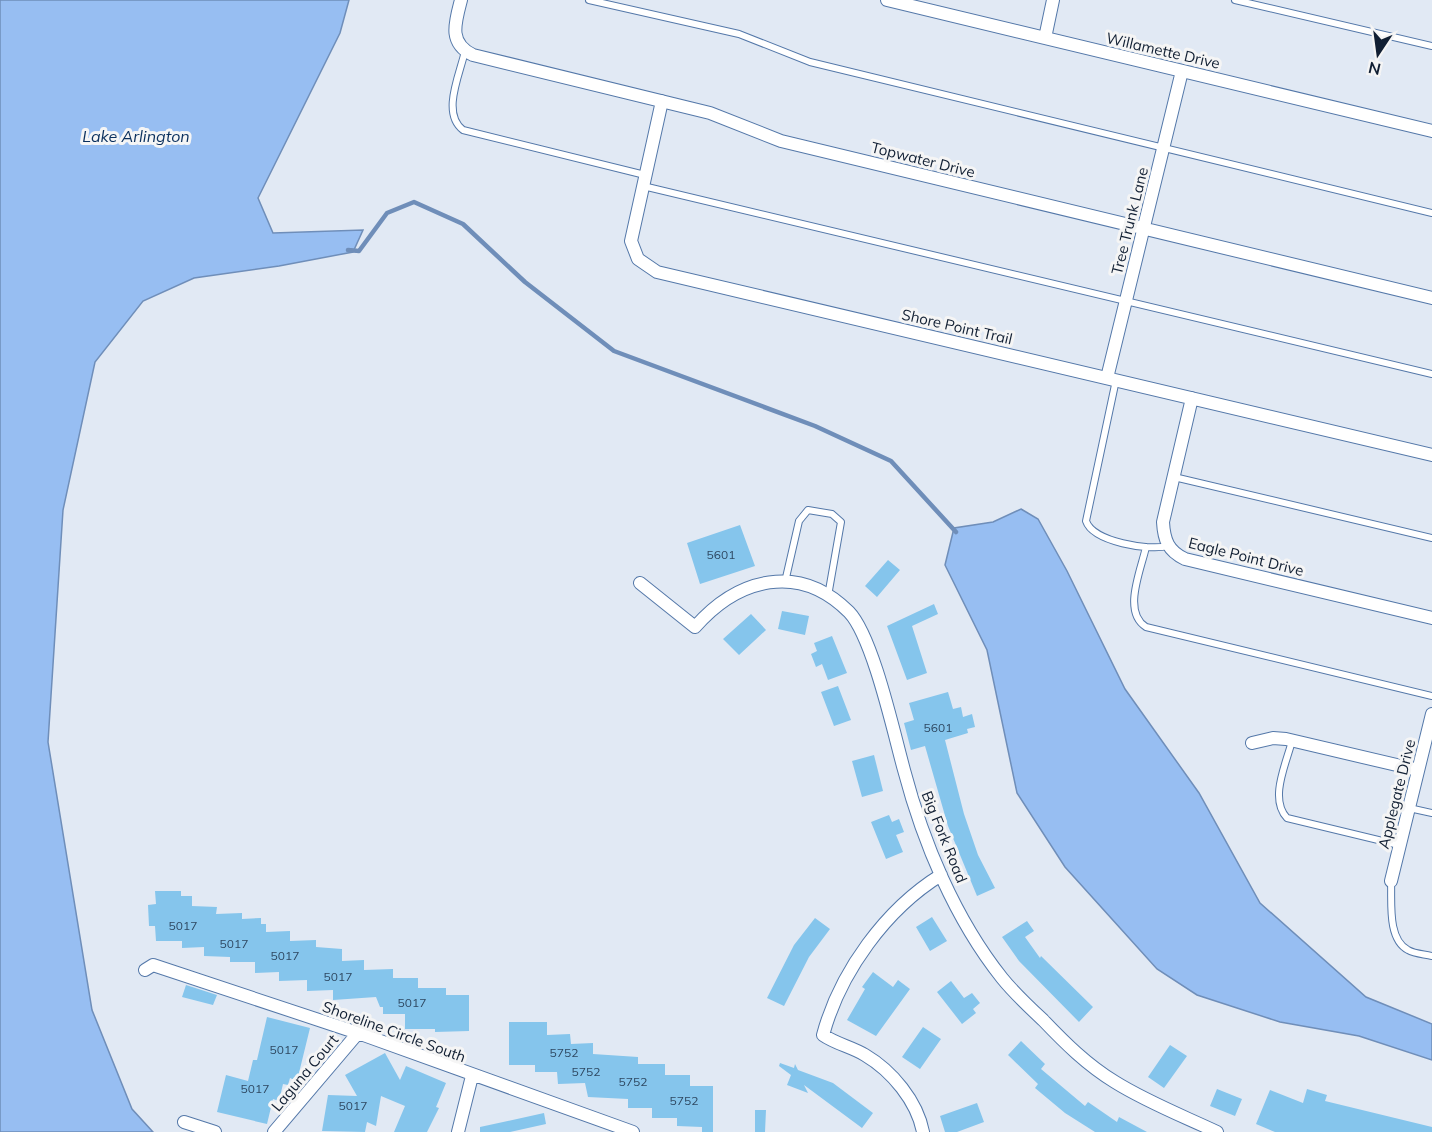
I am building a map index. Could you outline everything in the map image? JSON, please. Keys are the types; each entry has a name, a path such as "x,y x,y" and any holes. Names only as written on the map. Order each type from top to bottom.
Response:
{"street":[{"path":"461,0 454,34 456,42 465,51"},
{"name":"Willamette Drive","path":"887,0 1432,130"},
{"path":"1045,38 1053,0"},
{"name":"Topwater Drive","path":"465,51 710,113 781,141 1432,298"},
{"name":"Tree Trunk Lane","path":"1112,379 1126,301 1182,71"},
{"name":"Shore Point Trail","path":"662,101 631,241 633,250 644,266 657,272 1432,455"},
{"name":"Eagle Point Drive","path":"1192,398 1163,522 1168,546 1174,554 1185,559 1432,618"},
{"name":"Big Fork Road","path":"640,583 695,627 728,596 763,583 785,582 808,585 849,613 861,630 887,706 908,785 941,875 966,926 1002,979 1076,1055 1135,1093 1217,1132"},
{"name":"Applegate Drive","path":"1391,881 1432,714"},
{"path":"1252,743 1273,738 1292,741 1418,770"},
{"path":"923,1132 910,1100 895,1079 865,1055 823,1035 839,992 888,918 916,890 941,875"},
{"name":"Shoreline Circle South","path":"145,970 153,965 358,1033 624,1131"},
{"name":"Laguna Court","path":"274,1132 358,1033"},
{"path":"458,1132 472,1076"},
{"path":"184,1122 215,1132"}],"lane":[{"path":"589,0 739,34 810,62 1432,213"},
{"path":"1235,0 1432,46"},
{"path":"465,51 452,109 455,122 463,130 645,181 1126,301 1432,374"},
{"path":"1112,379 1086,521 1088,528 1099,536 1146,547 1155,549 1168,546"},
{"path":"1174,477 1432,538"},
{"path":"785,582 799,521 808,510 832,514 841,522 828,597"},
{"path":"1146,547 1133,607 1138,622 1146,627 1432,696"},
{"path":"1292,741 1278,795 1282,813 1287,818 1400,845"},
{"path":"1409,808 1432,813"},
{"path":"1391,881 1394,931 1398,939 1410,951 1432,956"}],"water":[{"name":"Lake Arlington","path":"0,0 349,0 340,33 258,198 273,233 363,230 353,252 279,266 194,278 143,301 95,362 63,510 48,742 92,1010 132,1109 153,1132 0,1132"},
{"path":"1021,509 1038,519 1067,571 1125,689 1199,793 1260,903 1366,997 1432,1024 1432,1060 1359,1036 1280,1022 1197,995 1157,969 1065,867 1017,793 987,650 945,565 954,528 993,522"}],"building":[{"path":"740,525 755,566 700,584 687,543"},
{"path":"888,560 900,570 877,597 865,586"},
{"path":"934,604 938,614 912,626 927,673 907,680 887,626"},
{"path":"782,611 809,616 805,635 778,629"},
{"path":"751,614 766,630 739,655 723,639"},
{"path":"832,636 847,673 828,680 822,664 816,667 811,654 817,651 814,643"},
{"path":"838,686 851,720 834,726 821,692"},
{"path":"948,692 953,709 961,707 963,717 972,714 975,727 967,729 968,733 945,740 964,814 978,855 995,888 977,896 948,826 925,746 911,750 904,723 914,720 909,703"},
{"path":"874,755 883,791 862,797 852,761"},
{"path":"889,815 892,822 899,819 904,832 896,835 903,852 886,859 871,822"},
{"path":"155,891 181,891 181,896 192,896 192,906 217,907 216,914 242,913 242,919 261,918 261,924 266,924 266,932 290,931 290,941 316,940 316,947 342,949 342,961 364,960 364,970 393,969 393,978 418,978 418,988 446,988 446,995 469,995 469,1031 435,1032 435,1029 405,1029 405,1014 383,1014 383,1007 380,1007 376,997 333,1000 333,990 307,991 307,980 279,981 279,972 255,973 255,962 230,962 230,957 204,956 204,947 182,948 182,941 156,941 155,926 149,926 148,905 156,904"},
{"path":"932,917 947,941 930,951 916,927"},
{"path":"815,918 830,929 809,957 784,1006 767,998 794,945"},
{"path":"1027,921 1034,931 1025,937 1040,958 1041,956 1093,1007 1079,1022 1019,961 1002,937"},
{"path":"873,972 893,987 898,980 910,989 876,1036 847,1020 865,989 862,987"},
{"path":"951,981 964,998 972,993 980,1003 973,1009 976,1013 962,1024 937,992"},
{"path":"186,985 217,995 213,1005 182,997"},
{"path":"267,1017 310,1028 297,1081 290,1078 288,1085 283,1084 279,1101 273,1099 267,1124 217,1112 226,1075 248,1081 253,1060 257,1060"},
{"path":"509,1022 547,1022 547,1035 570,1034 571,1044 593,1043 593,1054 638,1057 638,1064 665,1064 665,1075 690,1075 690,1086 713,1086 713,1132 702,1132 702,1127 677,1126 677,1118 652,1118 652,1108 628,1108 628,1099 588,1097 585,1083 558,1084 557,1072 535,1072 535,1065 509,1065"},
{"path":"923,1027 941,1039 920,1069 902,1057"},
{"path":"1021,1041 1045,1064 1041,1069 1085,1106 1088,1102 1117,1122 1119,1117 1147,1132 1095,1132 1065,1113 1035,1088 1038,1084 1008,1055"},
{"path":"1170,1045 1187,1056 1164,1088 1148,1077"},
{"path":"385,1053 400,1080 406,1066 446,1083 436,1107 439,1108 427,1132 394,1132 405,1106 381,1096 376,1126 367,1122 365,1132 322,1131 328,1095 357,1096 345,1075"},
{"path":"780,1063 794,1068 795,1064 798,1070 833,1083 873,1113 862,1128 804,1085 808,1093 787,1085 791,1075 779,1066"},
{"path":"1217,1089 1242,1099 1235,1116 1210,1106"},
{"path":"1307,1089 1327,1095 1325,1101 1432,1127 1432,1132 1275,1132 1256,1124 1270,1090 1303,1103"},
{"path":"977,1103 984,1122 957,1132 945,1132 940,1116"},
{"path":"755,1110 766,1110 765,1132 755,1132"},
{"path":"544,1113 546,1124 510,1132 480,1132 480,1127"}],"waterway":[{"path":"348,250 359,251 387,213 414,202 463,224 525,282 614,351 815,426 891,461 956,532"}]}
